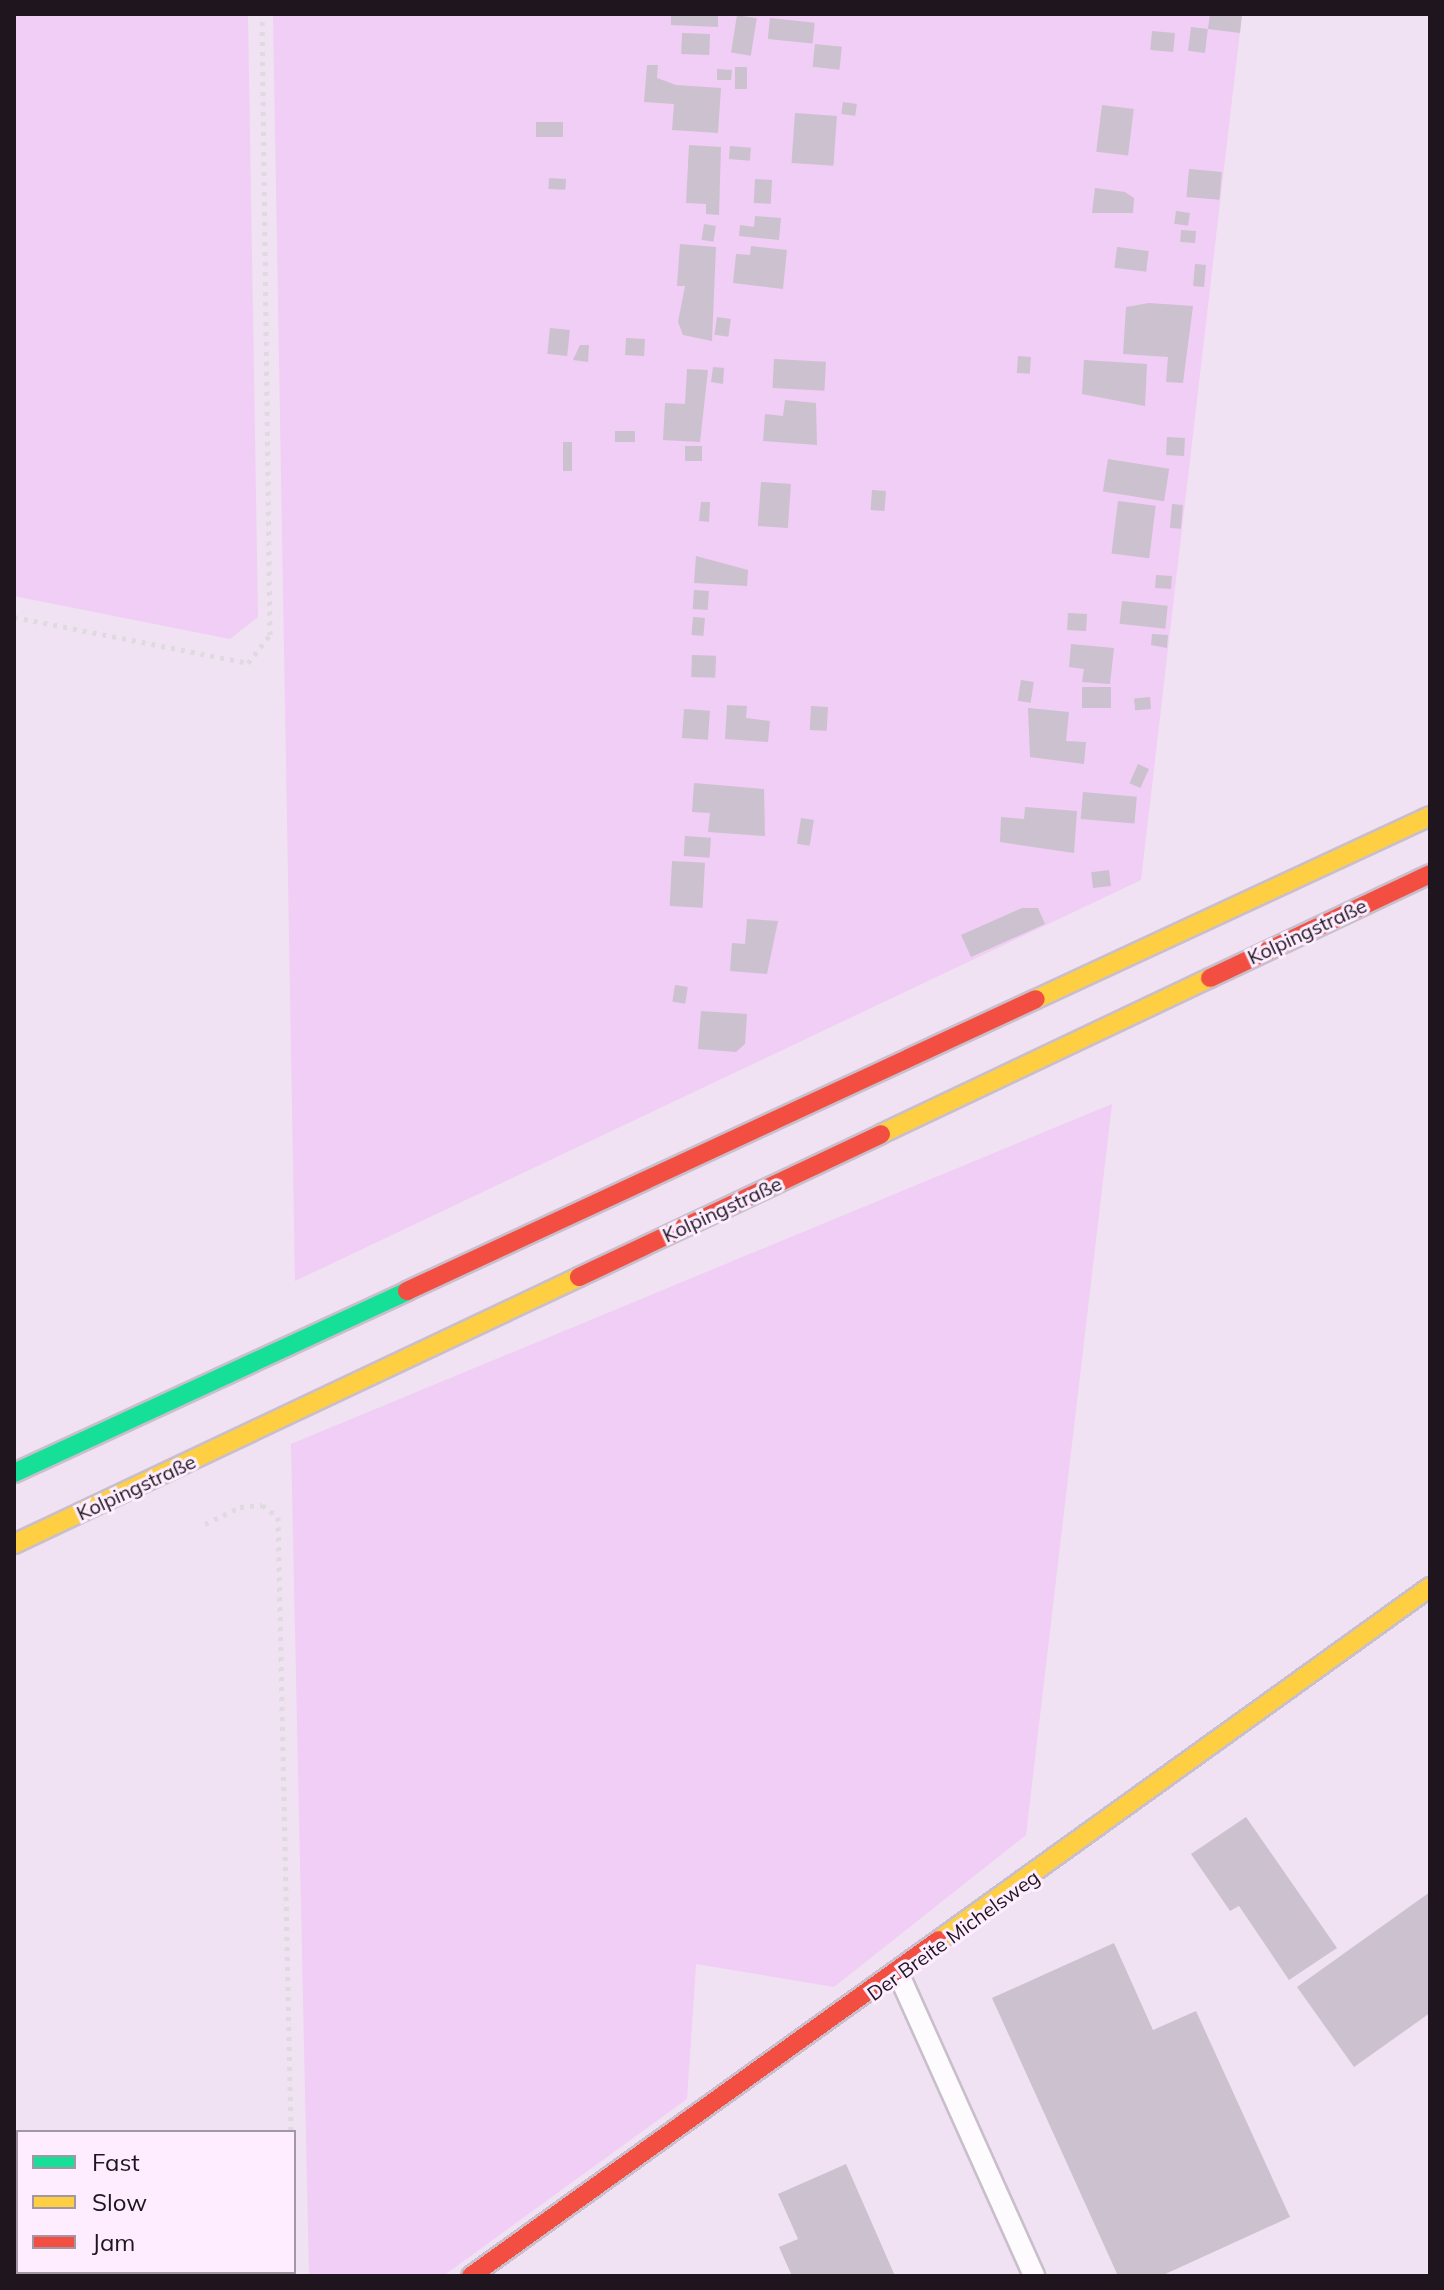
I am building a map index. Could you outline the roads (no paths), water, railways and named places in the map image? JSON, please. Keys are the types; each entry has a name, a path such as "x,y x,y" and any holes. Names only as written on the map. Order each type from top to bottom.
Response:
{"main road":[{"path":"14,1473 1430,816"},
{"name":"Kolpingstraße","path":"14,1544 1430,874"},
{"name":"Der Breite Michelsweg","path":"471,2276 899,1975 1430,1587"}],"lane":[{"path":"899,1975 1034,2276"}]}
